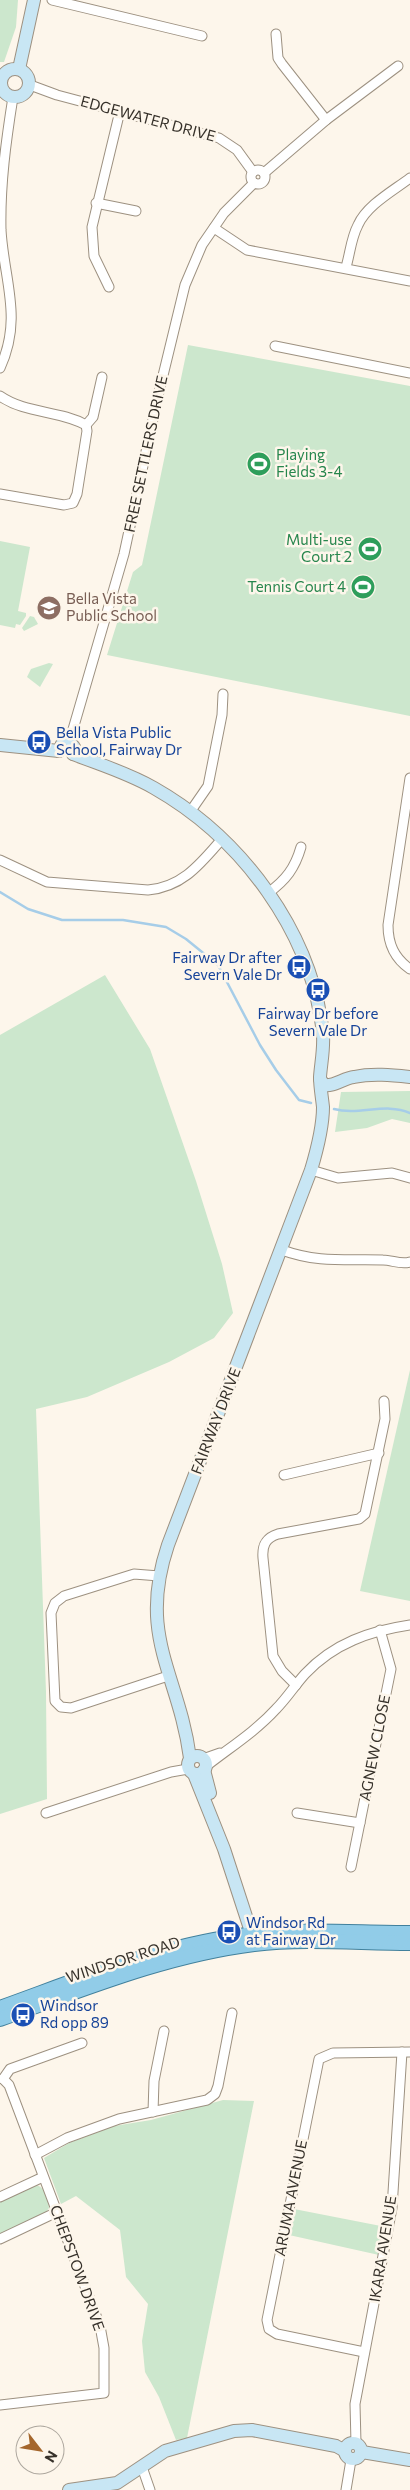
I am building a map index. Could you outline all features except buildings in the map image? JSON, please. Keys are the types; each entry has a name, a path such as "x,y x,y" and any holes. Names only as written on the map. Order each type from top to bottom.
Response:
{"main road":[{"name":"WINDSOR ROAD","path":"0,2019 150,1966 285,1932 410,1933"},
{"name":"WINDSOR ROAD","path":"0,2008 147,1957 192,1944 254,1939 410,1943"}],"street":[{"path":"18,69 34,0"},
{"path":"52,0 202,36"},
{"path":"276,34 278,58 326,120"},
{"path":"264,173 258,170 253,172 251,177 254,182 259,184 263,182 264,173 326,120 398,66"},
{"path":"18,69 26,73 30,85 24,95 13,98 3,91 1,80 10,70 18,69"},
{"name":"EDGEWATER DRIVE","path":"30,85 57,95 220,138 237,150 253,172"},
{"path":"0,368 12,323 12,303 1,231 2,185 13,98"},
{"path":"109,287 94,256 92,227 96,203 120,111"},
{"path":"346,267 355,231 360,220 410,178"},
{"name":"FREE SETTLERS DRIVE","path":"67,749 124,554 158,396 185,285 202,245 224,213 254,182"},
{"path":"96,203 136,211"},
{"path":"214,228 247,250 346,267 410,281"},
{"path":"275,346 410,373"},
{"path":"86,425 93,417 102,377"},
{"path":"0,396 29,409 77,420 86,425"},
{"path":"0,494 64,505 73,503 78,494 87,431 86,425"},
{"path":"190,812 208,786 222,715 223,694"},
{"name":"FAIRWAY DRIVE","path":"0,745 67,749 138,779 190,812 242,859 268,893 292,933 310,978 318,1005 328,1078 311,1170 168,1545 159,1576 156,1595 156,1622 168,1676 254,1939"},
{"path":"410,778 388,925 391,947 399,960 410,969"},
{"path":"0,860 47,882 148,890 163,889 188,875 222,839"},
{"path":"268,893 289,876 296,864 301,847"},
{"path":"328,1078 382,1075 410,1076"},
{"path":"311,1170 338,1178 392,1173 410,1178"},
{"path":"282,1250 299,1256 335,1262 380,1260 410,1262"},
{"path":"296,1685 282,1671 273,1656 263,1558 264,1544 268,1539 278,1534 363,1517 368,1507 386,1419 384,1401"},
{"path":"284,1475 378,1453"},
{"path":"159,1576 134,1574 64,1596 55,1602 51,1613 55,1701 62,1707 70,1708 168,1676"},
{"path":"46,1813 196,1765 225,1751 270,1715 316,1663 332,1651 354,1639 380,1630 410,1625"},
{"name":"AGNEW CLOSE","path":"351,1867 391,1669 380,1630"},
{"path":"297,1814 360,1823"},
{"path":"35,2155 67,2138 110,2122 207,2100 215,2094 232,2013"},
{"path":"153,2112 154,2081 164,2032"},
{"path":"2,2078 10,2068 82,2043"},
{"name":"ARUMA AVENUE","path":"364,2352 277,2334 269,2329 267,2320 319,2059 333,2053 406,2052"},
{"name":"IKARA AVENUE","path":"346,2490 353,2451 355,2404 392,2208 406,2052"},
{"name":"CHEPSTOW DRIVE","path":"0,2405 104,2393 104,2348 100,2326 9,2085 2,2078"},
{"path":"0,2197 43,2177"},
{"path":"0,2239 57,2212"},
{"path":"69,2490 118,2483 165,2451 234,2431 252,2430 353,2451 410,2460"},
{"path":"142,2467 150,2490"}],"green space":[{"path":"0,0 18,0 16,27 4,62 0,62"},
{"path":"188,345 410,386 410,716 107,655 133,572 142,565"},
{"path":"0,541 30,547 18,611 26,613 26,616 20,625 16,624 15,628 0,625"},
{"path":"30,616 34,617 38,624 24,631 22,628"},
{"path":"49,663 53,664 40,687 27,677 31,669"},
{"path":"105,975 150,1049 196,1181 222,1264 233,1313 214,1338 169,1362 87,1397 36,1409 46,1692 47,1799 0,1814 0,1035"},
{"path":"410,1091 410,1123 392,1119 367,1128 335,1132 341,1092"},
{"path":"410,1370 410,1601 360,1591"},
{"path":"223,2100 254,2101 187,2438 176,2440 159,2397 145,2372 142,2341 148,2304 126,2277 120,2230 76,2196 61,2204 44,2158 69,2143 114,2126 151,2120"},
{"path":"37,2185 43,2189 47,2198 49,2208 46,2212 0,2234 0,2201"},
{"path":"294,2209 386,2227 379,2255 289,2235"}],"waterway":[{"path":"0,892 28,909 62,920 123,920 166,927 186,939 218,965 260,1045 276,1070 299,1100 311,1103"},
{"path":"334,1109 343,1111 392,1109 410,1113"}],"place":[{"name":"Playing Fields 3-4","path":"259,464"},
{"name":"Multi-use Court 2","path":"370,549"},
{"name":"Tennis Court 4","path":"363,587"},
{"name":"Bella Vista Public School","path":"49,608"},
{"name":"Bella Vista Public School, Fairway Dr","path":"39,742"},
{"name":"Fairway Dr after Severn Vale Dr","path":"299,967"},
{"name":"Fairway Dr before Severn Vale Dr","path":"318,990"},
{"name":"Windsor Rd at Fairway Dr","path":"229,1932"},
{"name":"Windsor Rd opp 89","path":"23,2015"}]}
